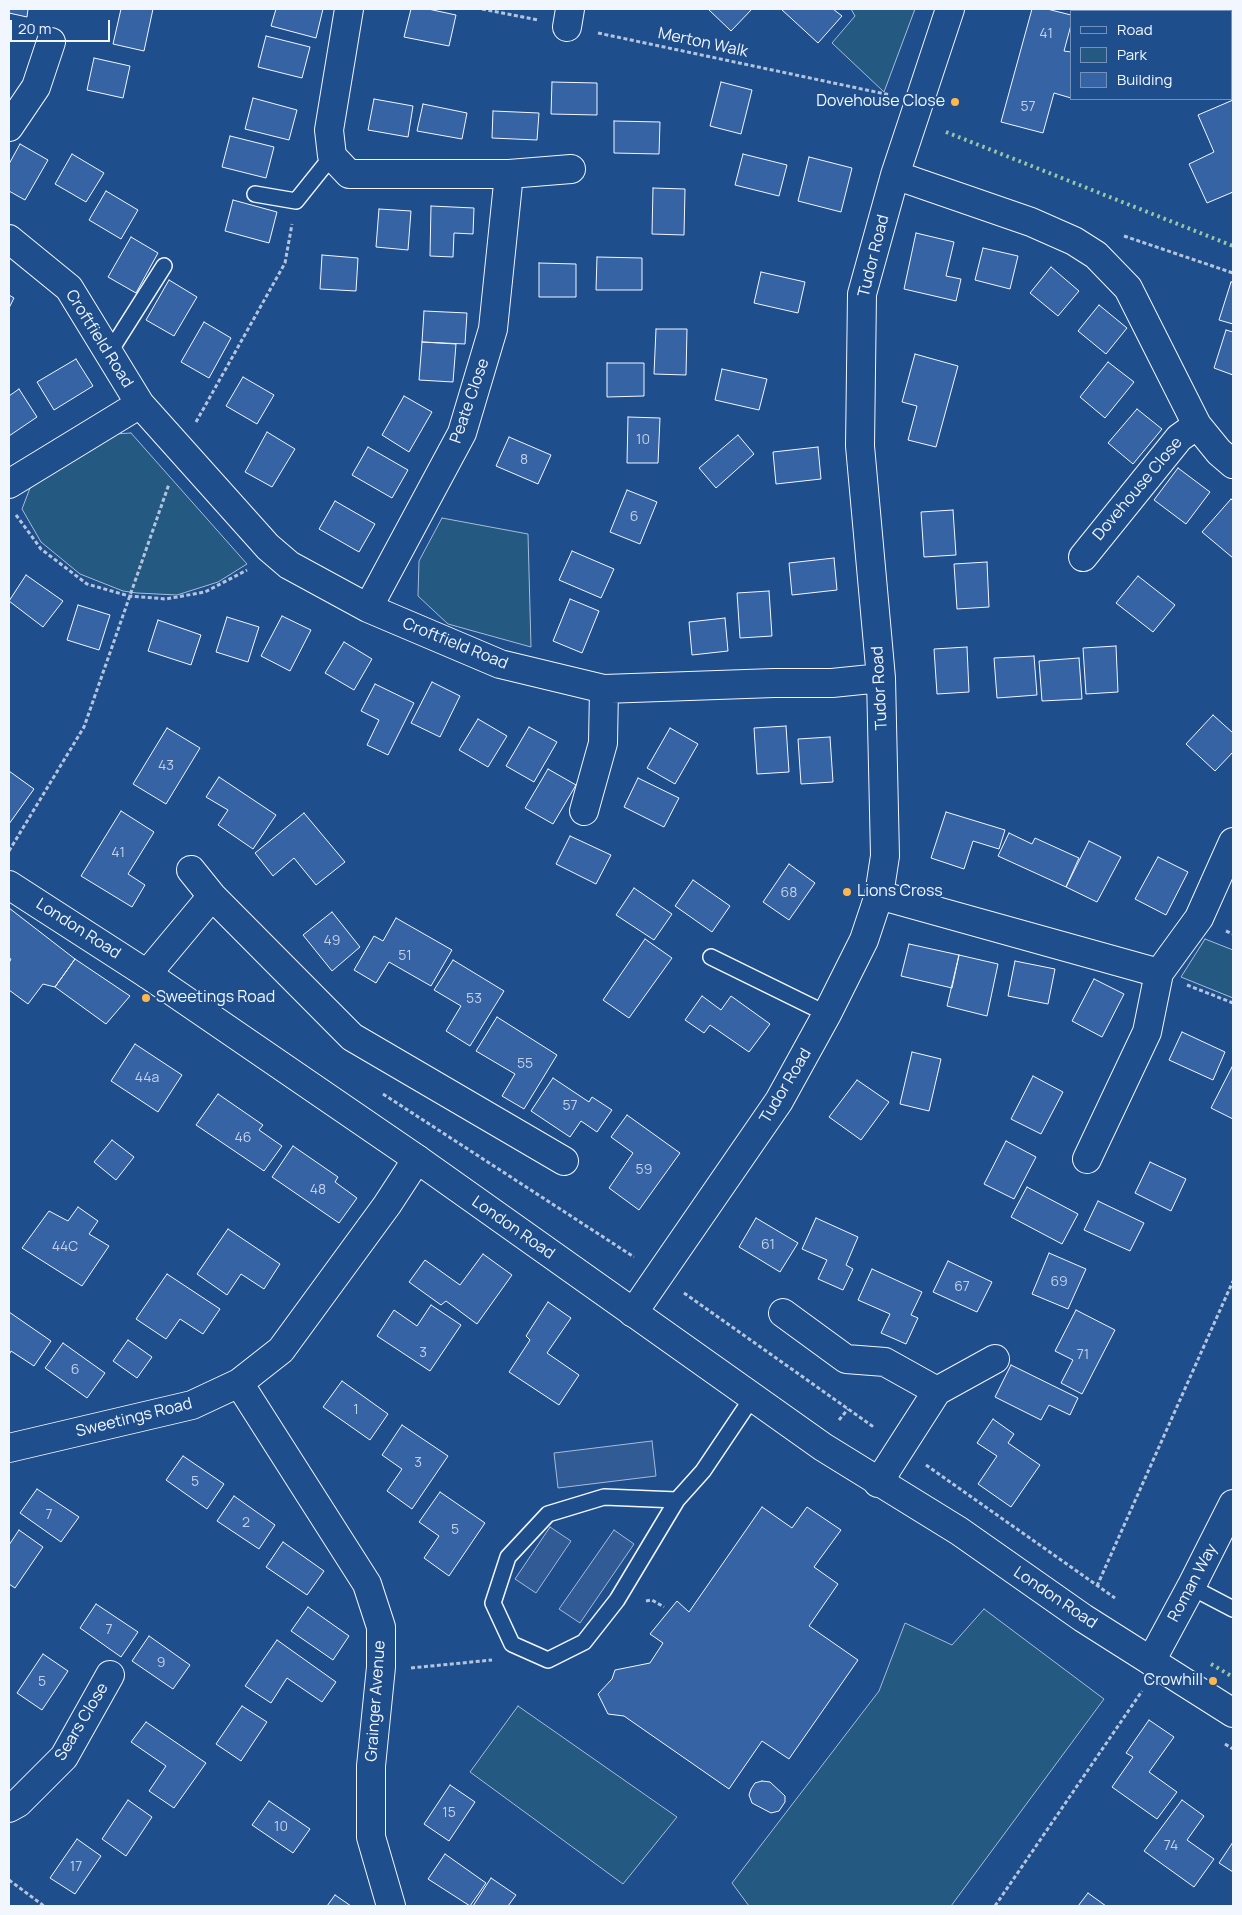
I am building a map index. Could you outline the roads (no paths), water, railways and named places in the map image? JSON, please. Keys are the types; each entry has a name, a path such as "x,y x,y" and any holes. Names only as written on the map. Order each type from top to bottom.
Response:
{"street":[{"path":"349,9 329,130 332,156 348,174 509,174 571,168"},
{"name":"Tudor Road","path":"633,1313 779,1101 827,1014 864,940 879,895 885,856 881,678 860,446 862,294 895,175 950,9"},
{"path":"9,127 36,87 50,43"},
{"name":"Peate Close","path":"368,608 462,433 493,329 509,174"},
{"name":"Dovehouse Close","path":"895,175 1031,222 1074,241 1096,255 1128,288 1197,425 1219,452 1233,464"},
{"name":"Croftfield Road","path":"9,239 69,288 140,404 268,547 289,565 368,608 500,664 604,689 774,682 832,684 881,678"},
{"name":"Croftfield Road","path":"10,496 140,404"},
{"name":"Dovehouse Close","path":"1083,557 1179,438 1197,425"},
{"path":"584,811 603,743 604,689"},
{"path":"1087,1160 1147,1032 1159,973 1199,918 1233,842"},
{"path":"191,870 212,896 352,1037 564,1161"},
{"name":"London Road","path":"9,885 147,974 416,1159 752,1398 878,1483 959,1531 1083,1618 1233,1712"},
{"path":"879,895 1159,973"},
{"path":"147,974 212,896"},
{"name":"Sweetings Road","path":"9,1448 192,1405 239,1383 281,1350 387,1206 416,1159"},
{"path":"783,1313 846,1358 885,1362 937,1390"},
{"path":"878,1483 937,1390 995,1359"},
{"name":"Grainger Avenue","path":"239,1383 367,1584 381,1627 381,1667 371,1766 371,1837 391,1906"},
{"name":"Roman Way","path":"1151,1660 1233,1504"},
{"name":"Sears Close","path":"9,1808 18,1803 64,1757 110,1675"}],"lane":[{"path":"255,194 296,201 332,156"},
{"path":"109,353 164,266"},
{"path":"711,958 827,1014"},
{"path":"676,1500 604,1497 548,1514 508,1557 493,1603 512,1644 548,1660 584,1642 616,1600 676,1500 703,1471 752,1398"},
{"path":"1191,1587 1233,1609"}],"place":[{"name":"Dovehouse Close","path":"955,102"},
{"name":"Lions Cross","path":"847,892"},
{"name":"Sweetings Road","path":"146,998"},
{"name":"Crowhill","path":"1213,1681"}]}
